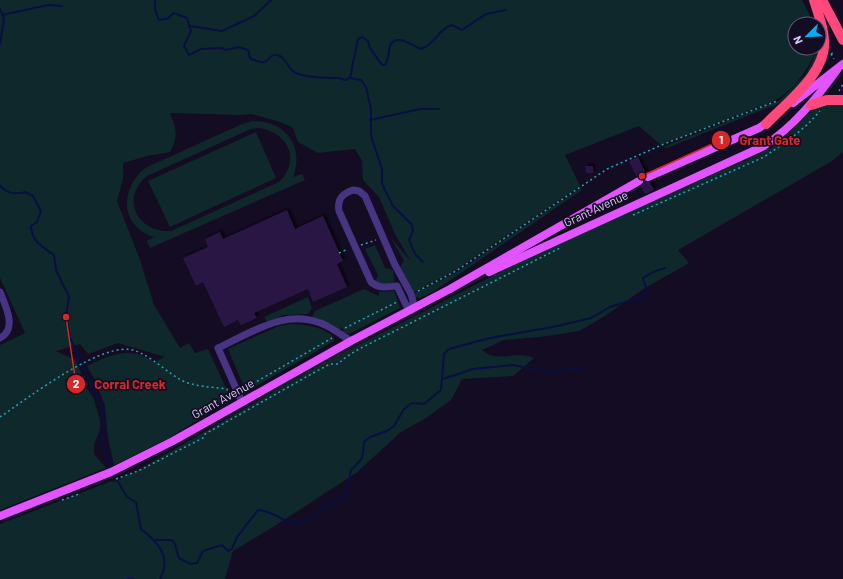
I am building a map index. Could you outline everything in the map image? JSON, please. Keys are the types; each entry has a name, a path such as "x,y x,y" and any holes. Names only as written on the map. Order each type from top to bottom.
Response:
{"highway":[{"path":"766,124 809,79 820,64 824,54 824,39 814,0"},
{"path":"822,0 843,40"},
{"path":"811,105 841,96"}],"main road":[{"name":"Grant Avenue","path":"648,177 766,124 840,67"},
{"name":"Grant Avenue","path":"450,289 764,146 775,138 811,105 840,67"},
{"name":"Grant Avenue","path":"0,516 123,466 173,441 351,341 450,289 620,190 639,181"}],"lane":[{"path":"398,286 382,288 371,282 339,211 338,203 345,193 353,190 359,191 365,196 395,265 411,294 413,301 412,310"},
{"path":"395,265 398,286 406,305 412,310"},
{"path":"0,292 10,316 8,328 4,336 0,338"},
{"path":"242,402 218,348 274,322 286,319 311,320 326,326 351,341"}],"path":[{"path":"834,59 831,54 835,52"},
{"path":"841,96 843,84"},
{"path":"411,294 456,271 607,169 781,98"},
{"path":"0,417 62,375 89,360 115,350 135,350 185,381 199,386 227,389 230,398 338,333 403,298"}],"green space":[{"path":"0,0 802,0 810,16 787,16 787,56 814,56 810,64 794,85 774,101 661,145 639,126 565,155 580,186 456,270 414,292 412,292 400,267 404,261 390,236 410,260 395,234 379,197 363,180 362,161 355,149 318,153 298,142 293,128 283,123 252,114 170,113 176,136 170,152 147,156 123,163 123,179 117,201 140,260 154,305 180,348 189,343 195,353 208,349 231,399 169,438 114,465 108,438 105,406 95,380 87,366 111,356 124,353 146,357 154,362 165,357 118,343 88,354 80,344 56,351 75,360 80,370 84,385 93,397 100,420 100,429 94,445 94,454 106,468 0,510 0,345 25,333 0,278"},
{"path":"814,56 818,56 812,72 780,103 667,148 663,147 780,100 806,74"},
{"path":"843,102 843,152 832,161 678,250 689,263 642,290 605,316 579,331 548,336 504,340 482,350 494,356 501,357 521,355 534,358 513,376 462,379 451,400 426,418 401,432 356,473 270,529 233,551 225,579 0,579 0,524 112,481 121,479 121,477 135,472 325,362 569,238 773,147 815,108 821,105"},
{"path":"252,121 264,122 283,130 294,145 296,166 293,177 302,174 305,180 150,248 147,241 154,237 143,232 134,225 129,216 127,206 131,186 137,177 145,168 242,124","holes":["259,128 269,131 284,141 290,156 290,164 286,173 279,182 171,231 159,230 149,226 141,220 136,212 134,204 135,194 139,185 147,176 251,129"]},
{"path":"256,132 276,178 170,227 148,181"},
{"path":"580,188 582,190 433,292 420,298 415,297 415,293 457,272"},
{"path":"375,245 385,268 393,270 395,285 391,287 375,282 378,275 365,249"},
{"path":"364,289 379,296 379,292 394,291 400,308 349,334 342,332 344,330 342,328 339,330 312,318 315,311"},
{"path":"308,297 312,308 308,314 284,315 267,322 264,317"},
{"path":"291,324 308,325 318,328 333,336 334,341 256,386 248,389 246,386 244,387 228,349 279,326"}],"building":[{"path":"638,157 645,172 643,177 636,176 629,161"},
{"path":"585,166 593,166 593,173 586,173"},
{"path":"644,181 650,182 654,190 645,194 641,186"},
{"path":"287,210 295,229 323,216 343,261 337,264 347,287 313,302 308,289 254,313 257,318 241,325 238,320 224,327 203,282 196,286 183,258 208,247 205,239 220,232 223,239"}],"waterway":[{"path":"155,0 155,10 159,20 167,19 174,13 187,18 191,31 184,46 189,55 201,49 222,48 225,50 239,47 248,50 250,58 257,61 265,62 273,55 280,56 293,71 301,75 339,78 345,80 350,78 358,39 362,37 368,41 370,48 382,65 385,65 390,46 392,42 396,40 404,41 421,49 430,44 444,29 452,25 462,30 486,14 506,10"},
{"path":"190,26 222,31 254,16 271,0"},
{"path":"2,15 48,5 62,6"},
{"path":"0,9 4,18 0,44"},
{"path":"350,78 361,80 366,87 371,109 371,136 382,169 382,184 393,206 412,225 413,231 409,240 415,254 423,262"},
{"path":"370,120 420,109 439,109"},
{"path":"0,185 2,188 11,193 25,192 33,196 41,211 37,222 31,226 33,236 38,243 54,255 56,270 69,297 66,317 70,338 102,408 104,424 102,444 110,465"},
{"path":"155,540 172,540 175,544 179,558 190,564 197,563 203,551 222,545 228,551 232,549 237,537 258,510 270,513 289,522 303,523 308,521 329,504 346,497 351,470 362,458 364,442 370,437 387,431 394,426 404,409 412,403 424,404 441,390 444,354 449,349 490,338 553,327 591,318 610,307 644,296 647,291 643,278 653,272 665,268"},
{"path":"443,379 473,369 513,365 553,373 583,367"},
{"path":"117,480 127,497 136,502 141,529 158,545 164,557 163,571 160,579"},
{"path":"127,579 133,579"}],"place":[{"name":"Grant Gate","path":"642,176"},
{"name":"Corral Creek","path":"66,317"}]}
